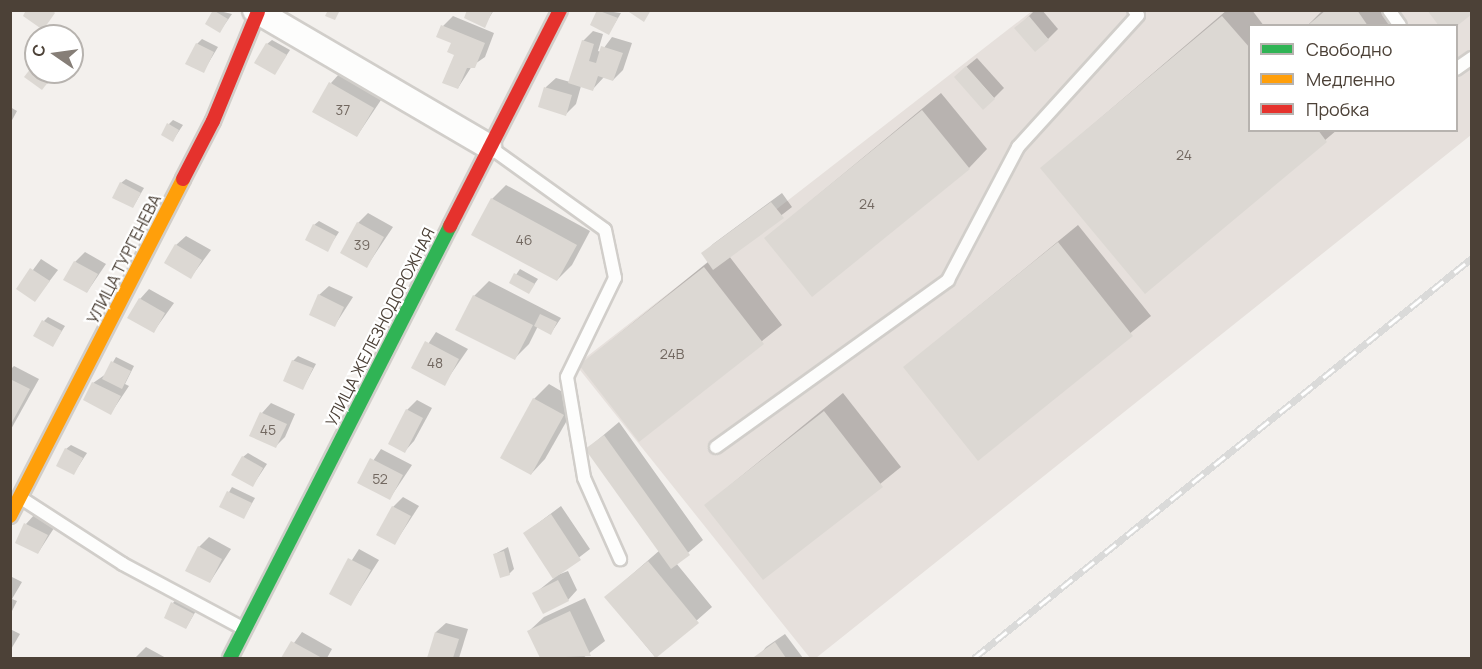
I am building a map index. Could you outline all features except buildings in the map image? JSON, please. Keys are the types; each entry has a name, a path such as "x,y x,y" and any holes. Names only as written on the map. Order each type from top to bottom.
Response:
{"street":[{"name":"УЛИЦА ЖЕЛЕЗНОДОРОЖНАЯ","path":"231,658 489,147 561,10"},
{"path":"256,11 489,147"},
{"name":"УЛИЦА ТУРГЕНЕВА","path":"14,502 213,121 256,11"}],"lane":[{"path":"716,447 948,280 1018,147 1138,15 1134,10"},
{"path":"1389,10 1399,24"},
{"path":"1458,68 1472,58"},
{"path":"489,147 605,230 615,278 567,377 584,478 620,559"},
{"path":"14,502 245,630"}],"shaded area":[{"path":"1032,11 1471,11 1471,135 816,658 810,658 576,365"}],"railway":[{"path":"974,658 1472,258"}],"traffic: fast":[{"path":"230,658 450,226"}],"traffic: slow":[{"path":"10,516 183,179"}],"traffic: jam":[{"path":"450,226 560,10"},
{"path":"183,179 213,121 258,12"}]}
